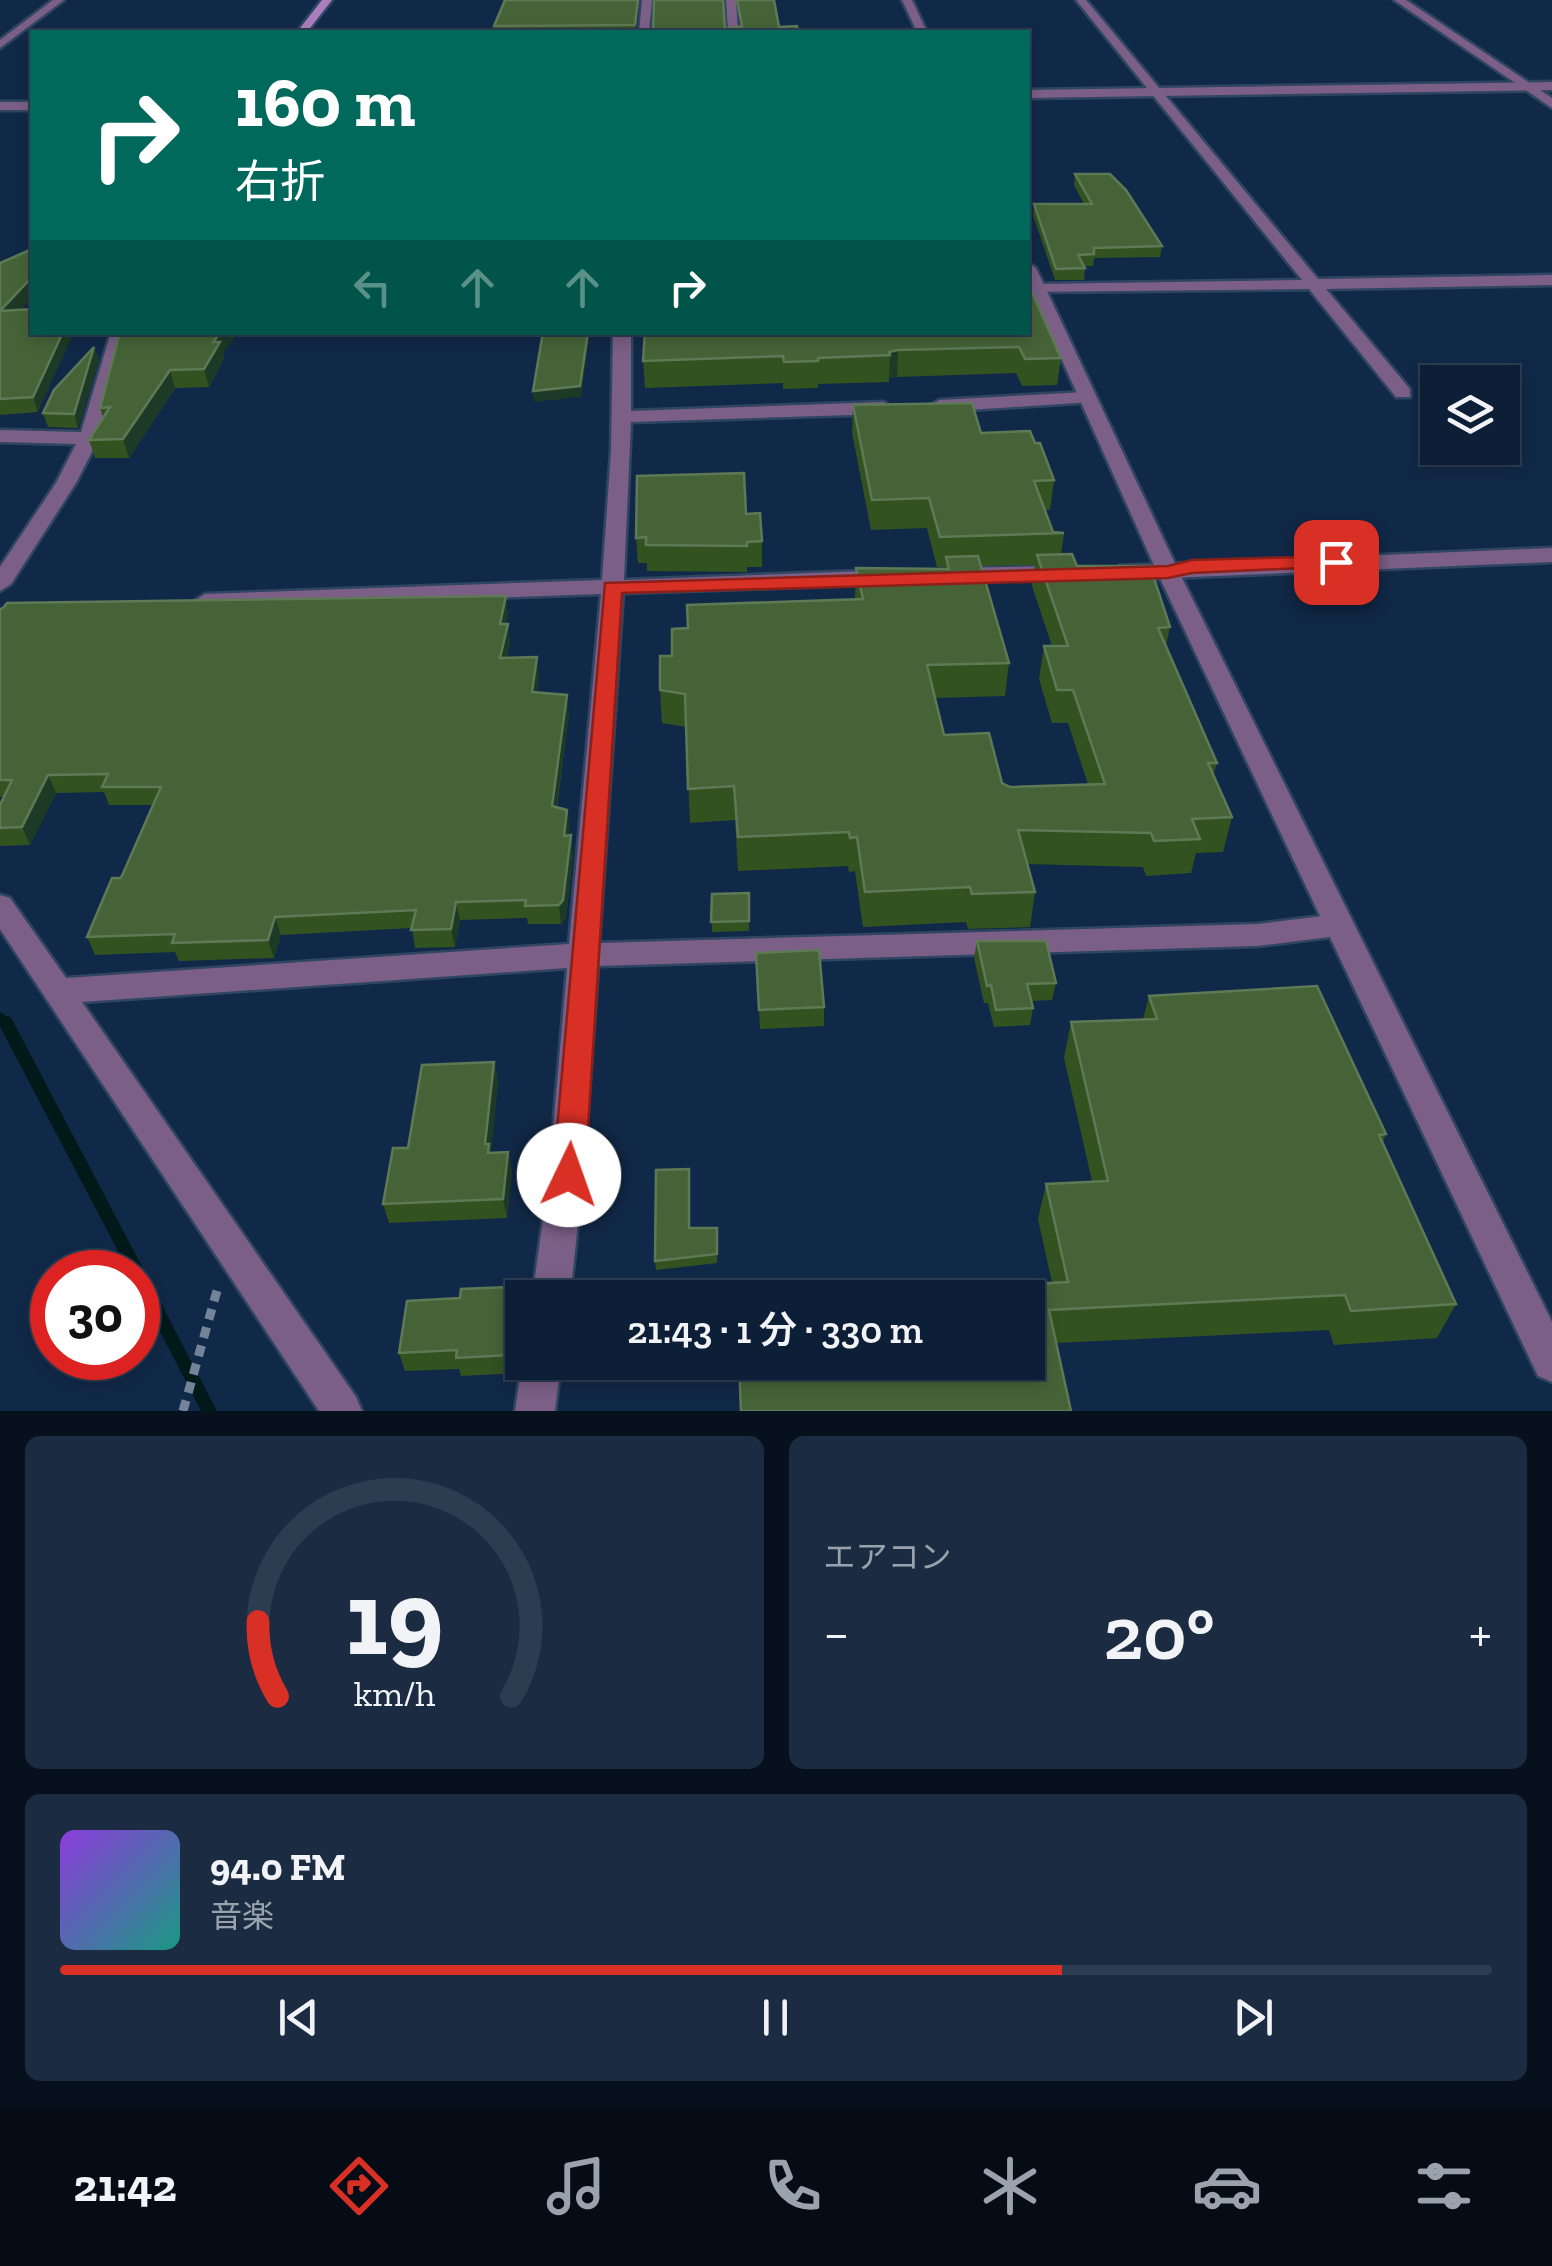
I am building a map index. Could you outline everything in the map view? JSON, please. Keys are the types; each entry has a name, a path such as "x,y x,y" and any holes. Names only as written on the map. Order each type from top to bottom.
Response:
{"main road":[{"path":"304,30 327,0"}],"street":[{"path":"0,44 59,0"},
{"path":"644,30 647,0"},
{"path":"731,0 732,30"},
{"path":"907,0 921,30"},
{"path":"1080,0 1403,393"},
{"path":"1399,0 1552,104"},
{"path":"1030,94 1552,86"},
{"path":"0,106 30,106"},
{"path":"1030,273 1084,398 1552,1364"},
{"path":"1036,289 1552,280"},
{"path":"0,584 66,483 89,438 119,335"},
{"path":"554,1280 569,1175 582,955 612,587 624,417 622,335"},
{"path":"624,417 1084,398"},
{"path":"0,436 89,438"},
{"path":"178,602 923,576 1168,572 1192,566 1552,555"},
{"path":"0,906 342,1411"},
{"path":"60,991 582,955 1257,935 1338,925"},
{"path":"535,1411 539,1380"}],"path":[{"path":"183,1411 230,1245"}],"building":[{"path":"505,0 638,0 635,25 494,26"},
{"path":"654,0 723,0 725,29 742,26 737,0 774,0 779,27 797,26 798,30 653,30"},
{"path":"1075,174 1110,174 1126,190 1162,246 1094,248 1094,254 1078,255 1085,268 1056,269 1034,204 1092,204"},
{"path":"30,250 30,279 0,311 0,263"},
{"path":"1030,288 1061,358 1025,359 1019,347 898,350 889,352 890,355 818,361 784,362 783,356 643,361 645,335 1030,335"},
{"path":"30,309 30,335 62,335 33,397 0,399 0,311"},
{"path":"119,335 219,335 213,342 220,342 204,369 170,370 123,439 89,440 110,407 100,408"},
{"path":"542,335 588,335 580,386 533,391"},
{"path":"94,347 74,414 43,413 54,390"},
{"path":"972,403 981,433 1030,431 1035,443 1040,443 1054,480 1034,481 1053,532 1064,533 940,537 929,498 872,500 853,405"},
{"path":"744,473 746,514 760,513 762,541 747,542 747,546 646,545 646,537 636,538 637,476"},
{"path":"1072,554 1077,566 1150,566 1170,627 1158,628 1217,763 1208,763 1232,817 1192,819 1200,839 1154,841 1151,833 1018,830 1035,892 972,894 970,887 865,892 857,837 850,838 849,832 738,837 734,786 688,789 685,694 660,690 660,656 672,656 672,629 688,628 687,605 863,599 856,568 949,569 946,557 978,556 1009,663 927,665 944,735 989,733 1002,783 1010,787 1105,784 1073,690 1057,690 1044,646 1068,646 1037,555"},
{"path":"506,596 500,624 508,624 500,658 537,657 532,692 567,695 552,806 567,810 564,836 571,835 563,900 559,905 525,906 526,900 456,902 451,929 411,930 416,910 275,917 268,940 172,943 175,934 87,937 112,878 121,878 161,787 102,787 108,774 48,775 22,827 0,828 0,805 12,780 0,780 0,609 7,603"},
{"path":"749,893 749,921 711,922 712,894"},
{"path":"977,941 1046,941 1056,983 1027,984 1033,1008 996,1010"},
{"path":"819,950 824,1007 759,1010 756,953"},
{"path":"1317,986 1386,1134 1379,1135 1456,1304 1351,1311 1345,1295 1049,1310 1071,1411 741,1411 740,1380 1045,1380 1045,1283 1068,1282 1046,1184 1108,1181 1071,1022 1157,1019 1149,996"},
{"path":"494,1062 485,1144 489,1144 488,1153 508,1152 503,1199 383,1204 393,1148 408,1148 422,1065"},
{"path":"689,1169 689,1228 717,1228 717,1254 655,1261 656,1170"},
{"path":"505,1287 505,1355 456,1358 457,1350 399,1353 407,1301 460,1298 461,1289"}],"waterway":[{"path":"0,1018 6,1024"},
{"path":"6,1024 125,1250"},
{"path":"160,1316 209,1411"}],"route":[{"path":"569,1175 582,955 612,587 1168,572 1192,566 1336,562"}]}
